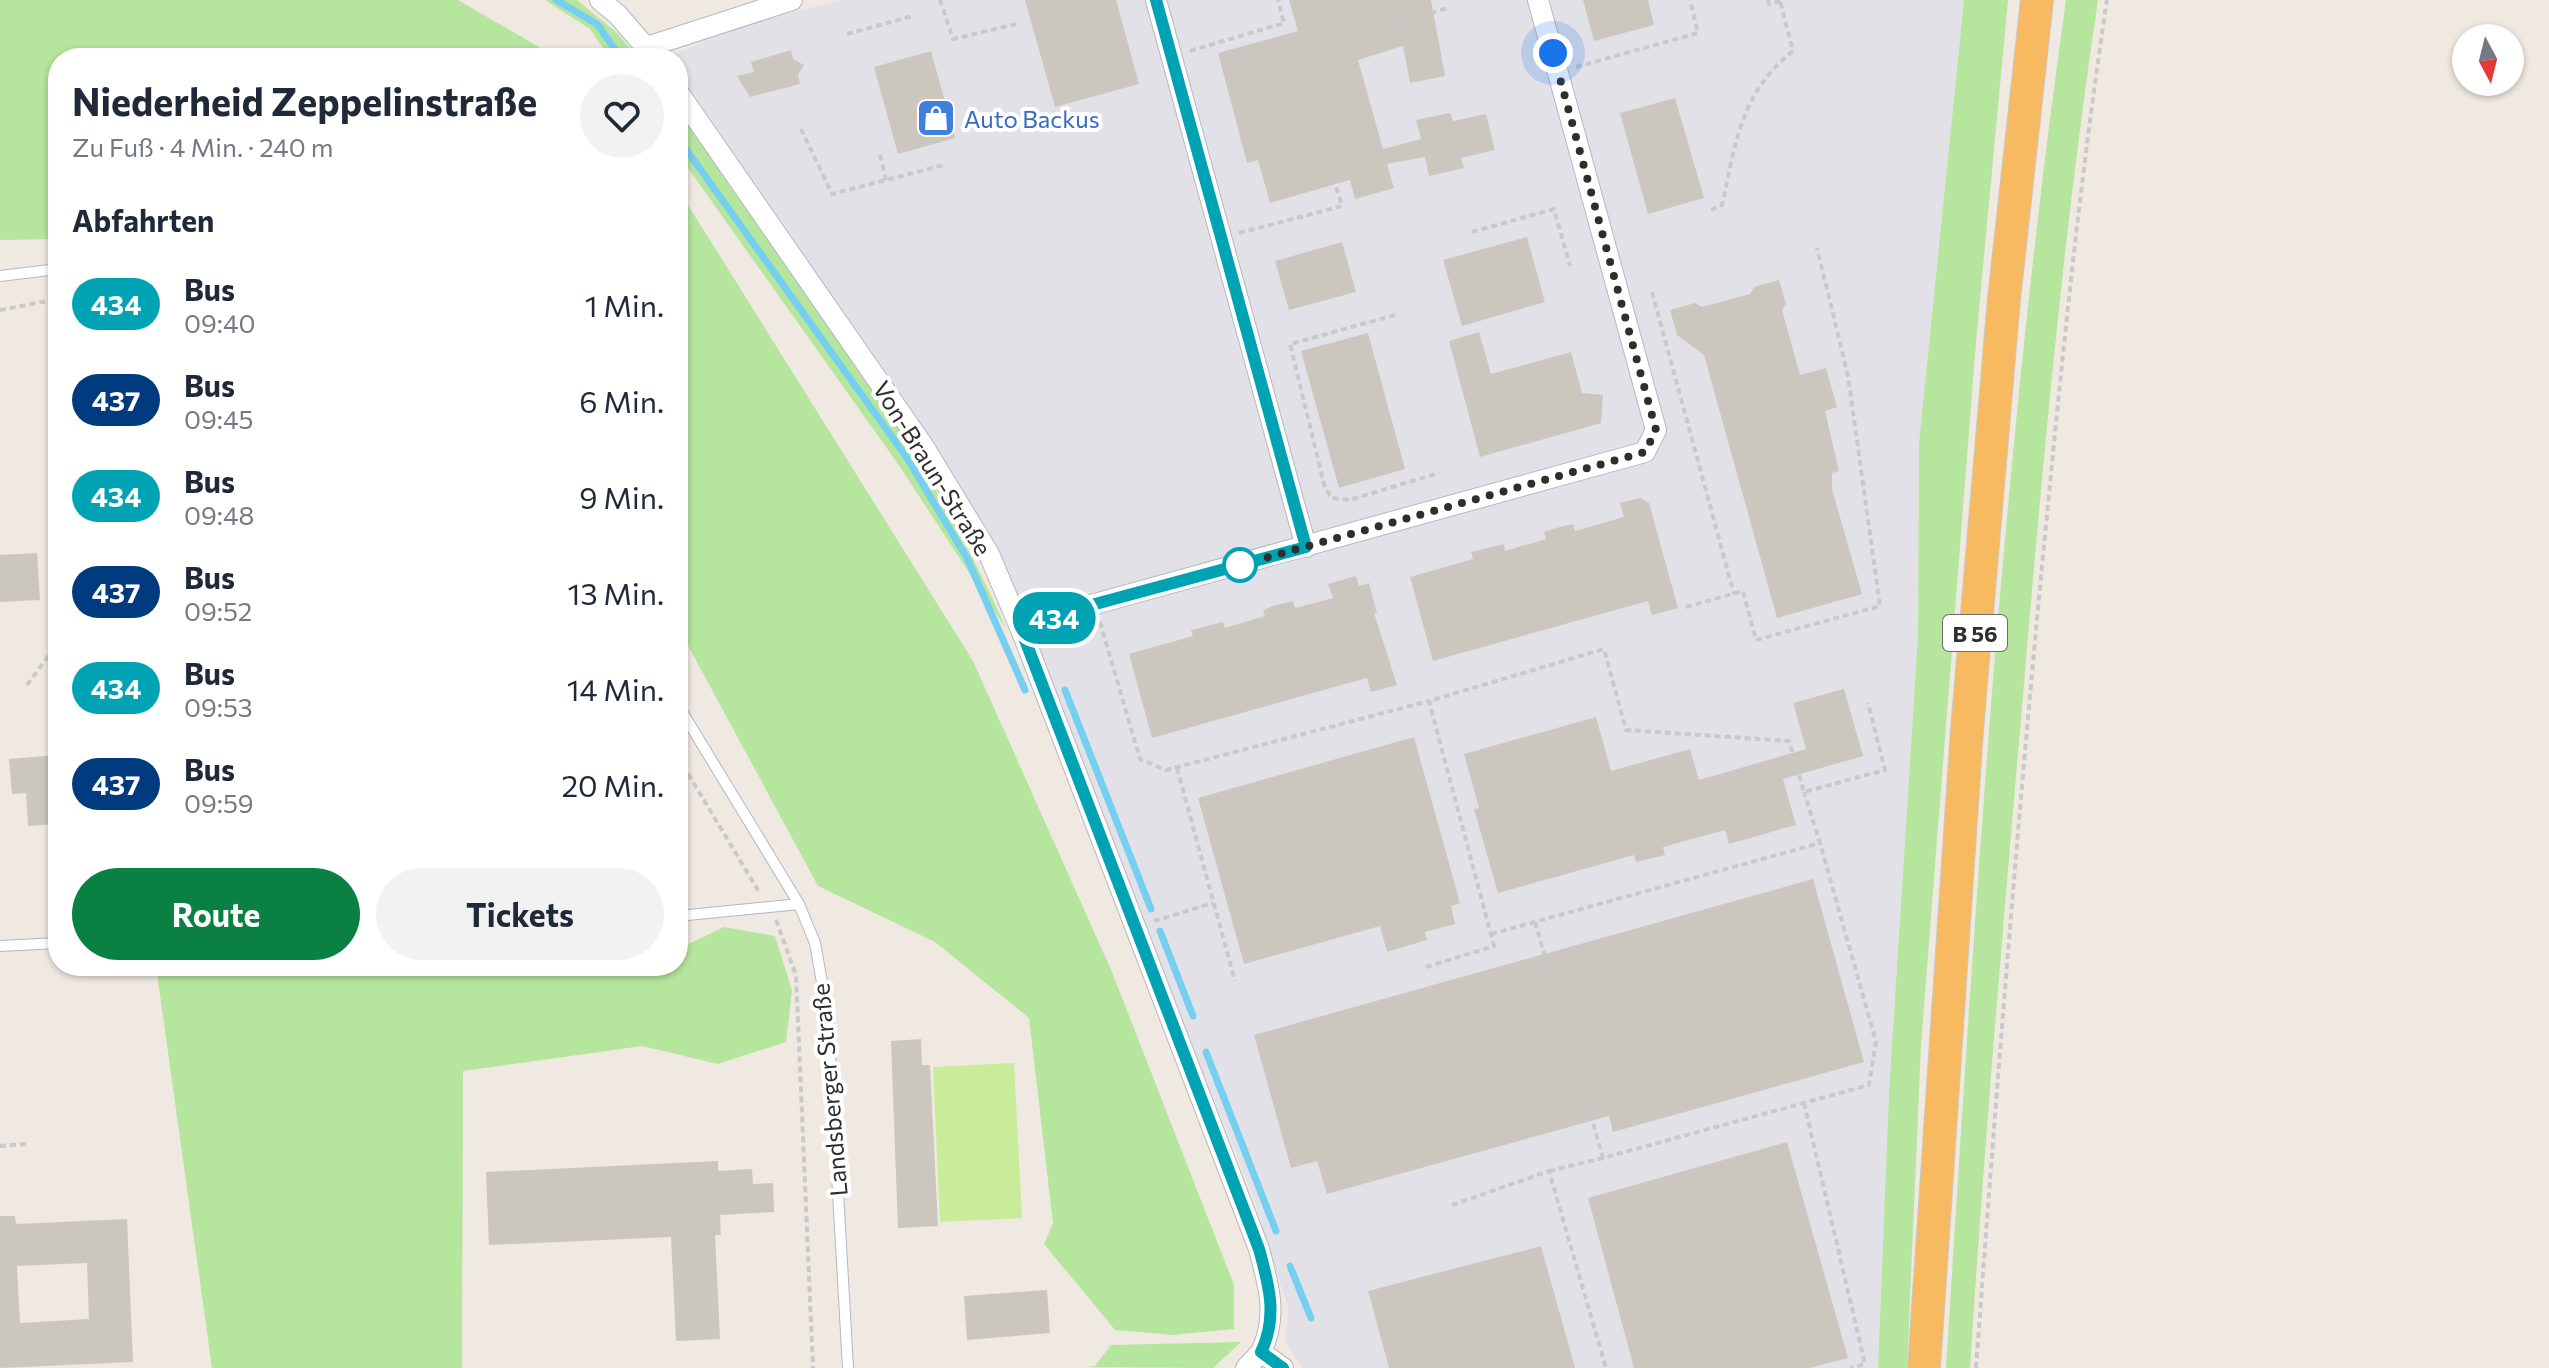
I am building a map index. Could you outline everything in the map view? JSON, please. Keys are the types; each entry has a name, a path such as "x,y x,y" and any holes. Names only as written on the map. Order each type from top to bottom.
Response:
{"highway":[{"name":"B 56","path":"1924,1368 1968,716 2005,284 2037,0"}],"street":[{"path":"600,0 647,48"},
{"path":"662,48 792,0"},
{"path":"1156,0 1306,547"},
{"path":"1022,632 1095,605 1645,452 1652,444 1656,430 1538,0"},
{"name":"Von-Braun-Straße","path":"688,106 924,447 989,554 1022,632 1259,1249 1273,1310 1269,1335 1261,1352"},
{"path":"1246,1368 1261,1352 1283,1368"}],"lane":[{"path":"0,276 48,270"},
{"name":"Landsberger Straße","path":"688,721 799,904 815,943 828,1016 848,1368"},
{"path":"688,915 799,904"},
{"path":"0,946 48,944"}],"path":[{"path":"940,0 953,39 1020,23"},
{"path":"1172,57 1284,23 1278,0"},
{"path":"1389,0 1396,23 1448,8"},
{"path":"1558,72 1698,33 1690,0"},
{"path":"1711,210 1722,205 1741,121 1755,89 1773,67 1793,51 1782,1 1769,4 1768,0"},
{"path":"1976,1368 2012,880 2081,173 2107,0"},
{"path":"847,34 913,16"},
{"path":"801,129 832,194 944,165"},
{"path":"880,155 886,180"},
{"path":"1222,238 1342,206 1332,173"},
{"path":"1472,232 1554,209 1570,266"},
{"path":"1686,607 1743,591 1756,640 1880,606 1848,376 1817,248"},
{"path":"1652,292 1734,594"},
{"path":"0,310 48,301"},
{"path":"1395,315 1290,344 1325,488 1332,498 1349,500 1439,473"},
{"path":"1095,605 1140,759 1166,770 1429,701 1604,649 1626,730 1789,741 1876,1042 1869,1085 1549,1171 1452,1205"},
{"path":"27,685 48,657"},
{"path":"1426,967 1494,946 1429,701"},
{"path":"1804,792 1885,770 1868,703"},
{"path":"1177,768 1235,981"},
{"path":"688,774 782,930 796,975 813,1368"},
{"path":"1491,935 1820,843"},
{"path":"1134,927 1213,903"},
{"path":"1535,922 1603,1158"},
{"path":"1804,1103 1865,1364 1850,1368"},
{"path":"0,1146 26,1144"},
{"path":"1549,1171 1606,1368"}],"shaded area":[{"path":"841,0 1964,0 1919,443 1918,635 1889,1093 1878,1368 1302,1368 1285,1342 1289,1311 1251,1191 989,539 688,86 688,48 743,25"}],"green space":[{"path":"0,0 458,0 541,48 48,48 48,239 0,240"},
{"path":"545,0 577,0 617,33 630,48 603,48 590,29"},
{"path":"1964,0 2008,0 1976,342 1921,1045 1907,1368 1878,1368 1889,1093 1918,635 1919,443"},
{"path":"2066,0 2098,0 2074,176 2046,441 1994,1037 1970,1368 1946,1368 1980,854 2008,511 2024,341"},
{"path":"688,125 856,362 937,492 1006,629 898,464 688,168"},
{"path":"688,205 973,661 1112,972 1234,1285 1234,1329 1173,1335 1115,1330 1044,1244 1053,1223 1029,1018 935,942 818,886 688,646"},
{"path":"724,927 775,936 792,991 786,1042 718,1064 642,1046 463,1071 462,1368 212,1368 157,976 688,976 688,944"},
{"path":"1014,1063 1022,1218 940,1222 933,1067"},
{"path":"1241,1342 1213,1368 1085,1367 1095,1366 1111,1345"}],"building":[{"path":"1025,0 1116,0 1139,84 1055,107"},
{"path":"1289,0 1431,0 1445,76 1410,83 1403,46 1358,60 1383,149 1421,139 1416,120 1450,113 1453,121 1486,114 1495,150 1461,158 1464,168 1429,176 1425,157 1387,164 1394,188 1355,199 1350,180 1270,203 1258,160 1247,163 1218,53 1298,31"},
{"path":"1583,0 1648,0 1654,25 1594,41"},
{"path":"791,50 793,59 804,65 798,75 800,84 750,97 737,76 754,72 751,62"},
{"path":"931,51 955,138 898,154 874,67"},
{"path":"1675,98 1704,198 1648,214 1620,113"},
{"path":"1527,237 1545,302 1462,326 1443,260"},
{"path":"1342,242 1356,292 1289,310 1275,261"},
{"path":"1779,280 1786,304 1782,310 1800,375 1826,368 1837,407 1825,411 1839,471 1832,473 1832,489 1862,594 1777,618 1704,355 1677,335 1670,310 1695,303 1702,307 1750,294 1754,287"},
{"path":"1479,332 1491,374 1571,352 1582,393 1603,395 1601,423 1480,457 1449,341"},
{"path":"1368,333 1405,469 1339,488 1301,351"},
{"path":"1640,498 1649,503 1678,608 1652,615 1648,601 1433,661 1410,577 1473,559 1471,552 1504,544 1505,551 1546,539 1544,532 1552,529 1573,524 1575,531 1624,517 1620,503"},
{"path":"37,553 40,600 0,602 0,555"},
{"path":"1356,576 1359,586 1369,583 1377,613 1374,613 1397,685 1371,692 1367,678 1152,738 1129,654 1193,636 1191,630 1223,622 1225,628 1265,616 1263,610 1273,606 1293,601 1295,608 1333,598 1328,584"},
{"path":"1844,689 1863,756 1783,779 1796,825 1729,844 1725,830 1663,847 1665,855 1636,862 1634,855 1498,893 1474,809 1479,808 1464,754 1596,717 1611,771 1690,749 1699,780 1806,749 1793,703"},
{"path":"1414,737 1460,903 1451,906 1455,924 1425,932 1427,940 1387,952 1380,926 1244,964 1198,798"},
{"path":"48,756 48,825 28,826 26,793 12,794 9,759"},
{"path":"1813,879 1864,1062 1613,1132 1609,1116 1327,1194 1317,1161 1291,1168 1254,1035"},
{"path":"921,1039 922,1065 930,1065 938,1226 898,1228 891,1041"},
{"path":"1787,1142 1848,1358 1810,1368 1634,1368 1588,1198"},
{"path":"718,1161 718,1171 752,1169 753,1184 773,1183 774,1212 720,1215 721,1235 715,1235 720,1339 676,1341 671,1237 489,1245 486,1172"},
{"path":"0,1216 15,1216 16,1224 127,1219 133,1362 0,1368","holes":["87,1263 89,1319 20,1323 17,1266"]},
{"path":"1541,1246 1575,1368 1389,1368 1368,1291"},
{"path":"1047,1290 1050,1333 967,1340 964,1296"}],"waterway":[{"path":"556,0 597,24 614,48"},
{"path":"688,152 907,458 967,558 1025,690"},
{"path":"1065,690 1151,909"},
{"path":"1160,931 1193,1016"},
{"path":"1206,1052 1276,1231"},
{"path":"1290,1266 1311,1318"}],"bus line":[{"name":"434","path":"1156,0 1306,547 1073,610 1022,632 1259,1249 1273,1310 1269,1335 1261,1352 1283,1368"}],"place":[{"name":"Auto Backus","path":"936,118"}],"route":[{"path":"1240,565 1645,452 1652,444 1656,430 1553,53"}]}
